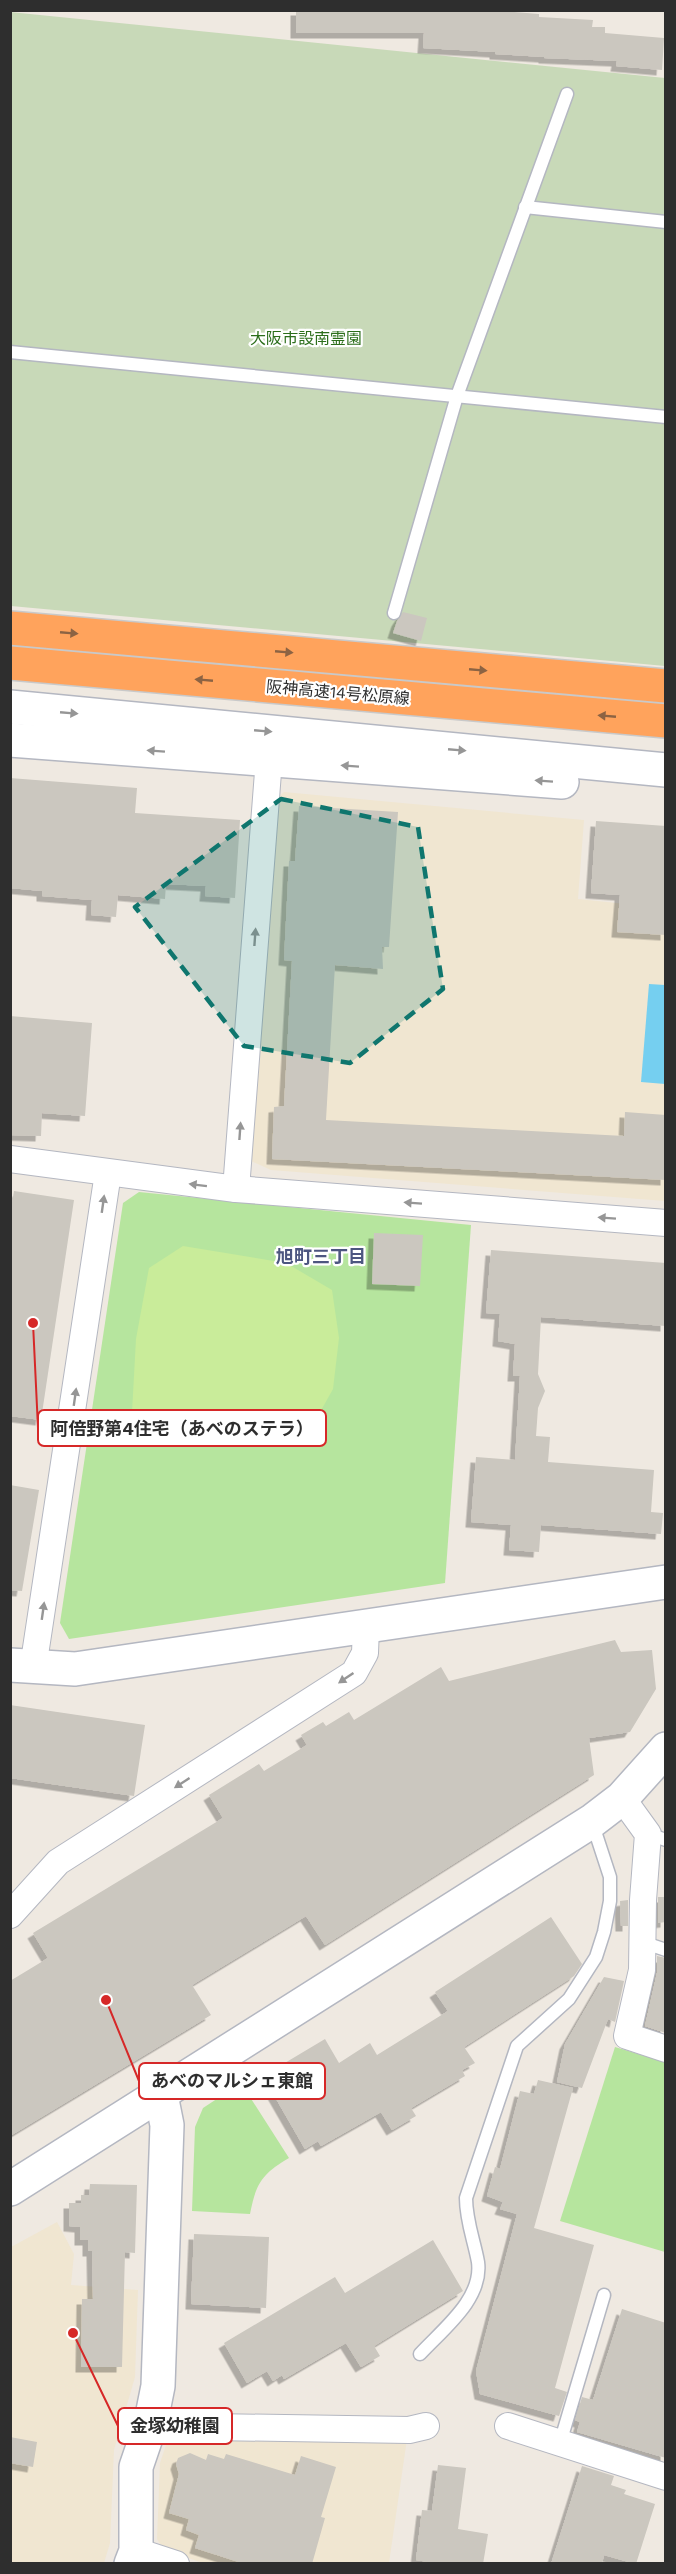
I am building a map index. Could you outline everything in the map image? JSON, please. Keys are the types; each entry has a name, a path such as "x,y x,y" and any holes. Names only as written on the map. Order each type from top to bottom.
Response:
{"highway":[{"path":"10,628 666,686"},
{"name":"阪神高速14号松原線","path":"10,663 666,721"}],"street":[{"path":"10,707 666,770"},
{"path":"10,740 666,790"},
{"path":"236,1190 268,759"},
{"path":"10,1159 236,1190 666,1223"},
{"path":"108,1173 22,1667 75,1670 666,1582"},
{"path":"10,1915 58,1862 354,1673 365,1653 366,1626"},
{"path":"10,2189 592,1821 622,1798 666,1749"},
{"path":"622,1798 657,1837 642,1942 642,1970 627,2036 666,2049"},
{"path":"160,2096 167,2125 158,2386 150,2426 136,2467 133,2557 177,2564"},
{"path":"150,2426 409,2430 426,2426"},
{"path":"508,2426 666,2477"}],"lane":[{"path":"394,613 456,396 567,94"},
{"path":"525,207 666,222"},
{"path":"10,352 666,417"},
{"path":"420,2354 465,2305 477,2283 478,2263 466,2220 465,2198 517,2046 569,1999 596,1957 610,1901 610,1877 592,1821"},
{"path":"642,1942 666,1950"},
{"path":"560,2443 604,2295"}],"highlighted area":[{"path":"281,799 418,827 443,989 350,1063 244,1046 135,907"}],"shaded area":[{"path":"284,792 584,820 578,899 665,908 665,1201 271,1170 251,1161 276,799"},
{"path":"57,2222 74,2254 71,2285 138,2290 135,2377 114,2450 110,2543 104,2563 11,2564 11,2247"},
{"path":"169,2436 407,2439 389,2563 203,2563 164,2550 157,2539 160,2463"}],"green space":[{"name":"大阪市設南霊園","path":"10,12 665,78 665,666 11,606"},
{"path":"139,1192 471,1225 445,1583 69,1639 60,1623 123,1203"},
{"path":"183,1246 286,1263 332,1290 339,1338 333,1389 305,1439 131,1431 136,1339 149,1268"},
{"path":"615,2047 665,2062 665,2252 560,2221"},
{"path":"241,2083 289,2158 272,2169 262,2180 255,2194 250,2214 192,2211 195,2127 203,2108"}],"water":[{"path":"649,984 665,985 665,1084 641,1082"}],"building":[{"path":"296,10 491,10 539,14 539,17 593,20 592,27 605,27 605,33 664,38 662,70 616,66 617,61 544,58 495,54 495,52 423,48 424,33 296,33"},
{"path":"403,612 427,618 421,641 393,633"},
{"path":"10,778 137,788 135,813 240,820 235,898 205,896 206,886 166,884 165,899 118,895 116,917 91,915 92,900 42,896 42,891 10,888"},
{"path":"299,806 398,812 389,947 382,947 383,969 335,965 326,1120 624,1136 625,1112 666,1115 666,1180 272,1159 274,1107 284,1106 292,961 284,960 289,861 295,861"},
{"path":"596,821 666,826 666,935 617,932 620,895 591,893"},
{"path":"10,1016 92,1023 85,1116 42,1113 41,1136 10,1135"},
{"path":"14,1191 74,1200 41,1420 10,1416 10,1215"},
{"path":"374,1233 423,1235 420,1286 372,1284"},
{"path":"491,1250 666,1263 666,1326 541,1317 538,1374 545,1391 538,1408 536,1436 550,1437 548,1462 654,1470 651,1512 663,1513 661,1534 541,1525 539,1552 509,1550 511,1525 471,1522 476,1457 515,1460 520,1376 513,1376 515,1344 498,1341 500,1314 486,1313"},
{"path":"10,1485 39,1490 22,1591 10,1590"},
{"path":"615,1640 621,1652 652,1650 656,1689 630,1732 589,1738 594,1775 325,1945 306,1916 192,1985 211,2015 10,2136 10,1981 48,1958 33,1933 223,1818 209,1795 259,1764 264,1771 307,1745 301,1735 323,1722 326,1726 349,1712 354,1720 441,1667 449,1681"},
{"path":"10,1705 145,1725 134,1796 10,1778"},
{"path":"658,1897 666,1897 666,1922 658,1923"},
{"path":"628,1900 628,1926 621,1926 620,1901"},
{"path":"551,1917 582,1964 574,1976 464,2047 475,2063 462,2070 465,2076 411,2108 416,2116 392,2130 381,2112 321,2146 318,2141 305,2149 263,2076 325,2039 339,2063 370,2043 377,2055 448,2011 435,1992"},
{"path":"657,1956 666,1958 666,2033 645,2026 657,1973"},
{"path":"604,1977 624,1981 615,2022 608,2019 582,2088 557,2082 565,2044"},
{"path":"538,2080 573,2088 534,2228 594,2245 555,2388 567,2392 559,2416 480,2394 476,2371 517,2214 500,2209 503,2202 487,2196 495,2167 500,2169 520,2091 534,2094"},
{"path":"90,2184 137,2185 135,2253 125,2252 122,2367 81,2367 82,2299 93,2299 92,2251 88,2251 88,2240 80,2240 80,2227 69,2226 69,2203 81,2203 81,2195 89,2195"},
{"path":"194,2234 269,2237 266,2308 191,2304"},
{"path":"433,2240 463,2291 374,2346 380,2356 361,2367 346,2343 284,2379 282,2375 273,2381 267,2371 247,2383 224,2343 335,2277 345,2293"},
{"path":"622,2309 666,2323 666,2458 577,2432 580,2422 575,2420 582,2397 593,2400"},
{"path":"10,2437 37,2442 33,2467 10,2463"},
{"path":"190,2453 206,2460 208,2454 224,2459 226,2454 295,2475 301,2456 336,2467 321,2517 325,2518 312,2564 245,2564 195,2548 199,2535 186,2530 189,2519 169,2513 179,2474 176,2464 178,2458"},
{"path":"438,2465 466,2468 458,2529 488,2534 483,2564 441,2564 416,2560 422,2510 432,2511"},
{"path":"582,2466 614,2476 611,2485 626,2490 624,2494 655,2504 636,2564 604,2555 602,2564 551,2564"}],"place":[{"name":"阿倍野第4住宅（あべのステラ）","path":"33,1323"},
{"name":"あべのマルシェ東館","path":"106,2000"},
{"name":"金塚幼稚園","path":"73,2333"}],"district":[{"name":"旭町三丁目","path":"321,1257"}]}
